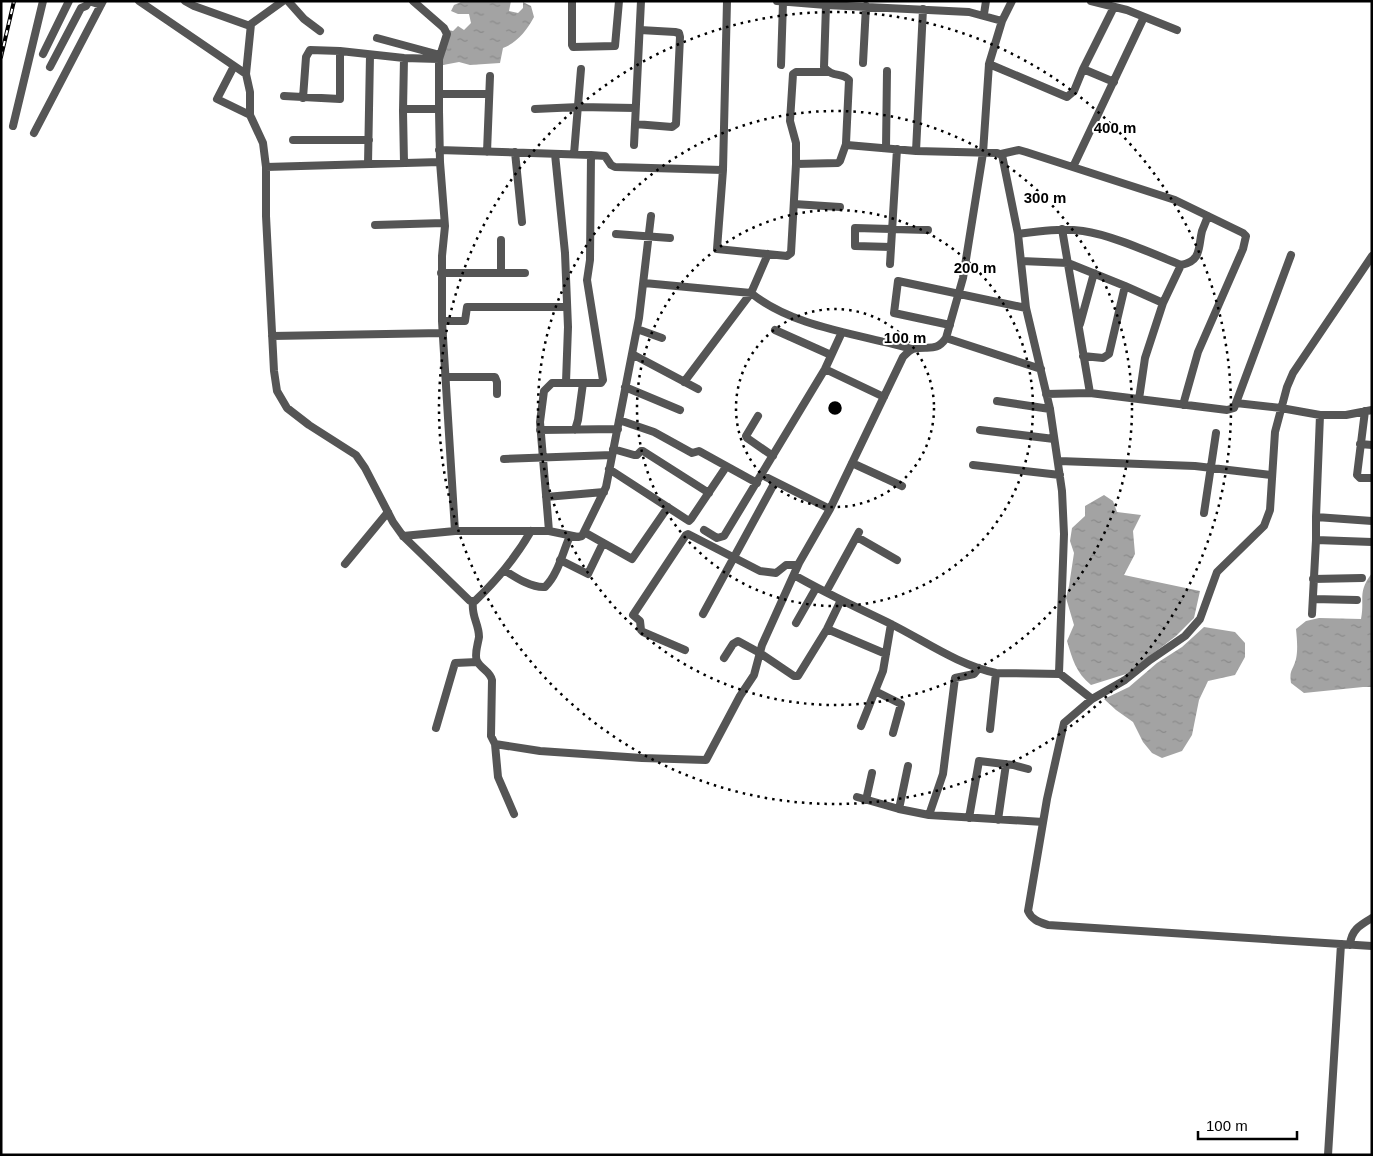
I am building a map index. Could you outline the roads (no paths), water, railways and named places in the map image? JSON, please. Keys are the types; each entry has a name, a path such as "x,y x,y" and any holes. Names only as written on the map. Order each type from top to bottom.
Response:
{"street":[{"path":"13,126 42,1"},
{"path":"43,54 69,1"},
{"path":"34,133 102,3 89,1 86,6 81,8 50,67"},
{"path":"139,1 246,74"},
{"path":"185,1 250,26"},
{"path":"283,1 256,19 250,26 246,74 250,92 250,116 263,143 266,167 266,216 274,370 277,391 287,408 309,425 356,455 403,536 473,602"},
{"path":"288,1 304,19 320,31"},
{"path":"414,1 446,30 446,39 440,57 439,94 439,150 444,223 442,321 455,531"},
{"path":"572,1 572,44 573,47 580,48 615,46 619,1"},
{"path":"634,145 641,1"},
{"path":"728,1 723,170 717,249 787,256 791,254 796,164 795,136 790,121 793,74 796,72 829,72"},
{"path":"777,1 866,6 896,4 923,9 984,14 1002,21"},
{"path":"941,10 944,1"},
{"path":"984,14 986,1"},
{"path":"644,283 751,293 786,314 842,332 912,350 941,346 946,338 960,294 983,153 989,64 1002,21 1012,1"},
{"path":"1090,1 1114,7 1177,30"},
{"path":"782,65 783,2"},
{"path":"796,164 838,163 846,144 849,80 845,76 834,75 824,67 829,3"},
{"path":"863,63 866,6"},
{"path":"989,64 1068,96 1074,91 1114,7"},
{"path":"916,151 923,9"},
{"path":"1073,167 1144,17"},
{"path":"635,124 672,127 676,124 680,37 675,32 640,30"},
{"path":"377,38 440,57"},
{"path":"303,98 304,70 309,51 312,50 404,58 440,57"},
{"path":"284,96 340,99 340,51"},
{"path":"368,164 370,55"},
{"path":"404,58 404,163"},
{"path":"234,66 217,99 250,116"},
{"path":"574,154 581,69"},
{"path":"1083,69 1114,82"},
{"path":"886,148 887,70"},
{"path":"487,152 490,76"},
{"path":"439,94 489,94"},
{"path":"535,109 579,107 636,108"},
{"path":"403,109 439,109"},
{"path":"293,140 369,140"},
{"path":"846,144 916,151 1001,154 1019,150 1175,200 1243,233 1246,236 1246,242 1198,352 1183,405"},
{"path":"890,264 897,149"},
{"path":"439,150 591,154 604,156 615,167 723,170"},
{"path":"515,152 522,222"},
{"path":"555,154 565,253 567,307 566,382"},
{"path":"549,531 540,430 544,391 552,383 601,383 603,380 587,280 590,260 591,154"},
{"path":"1001,154 1018,234 1026,308 1050,409 1059,461 1064,534 1060,674"},
{"path":"266,167 440,162"},
{"path":"794,204 840,207"},
{"path":"403,536 455,531 549,531 580,537 584,532 604,492 609,469 637,329 652,216"},
{"path":"1018,234 1050,229 1084,231 1181,265 1188,263 1198,254 1208,216"},
{"path":"375,225 444,223"},
{"path":"891,247 855,246 855,229 858,227 928,230"},
{"path":"1062,229 1090,394"},
{"path":"616,234 670,238"},
{"path":"501,240 501,272"},
{"path":"684,382 751,293 768,254"},
{"path":"1046,394 1090,394 1228,410 1234,408 1291,255"},
{"path":"1372,256 1293,373 1287,387 1275,432 1270,510 1264,526 1217,572 1200,619 1185,636 1125,680 1094,697 1070,717 1063,726 1043,822 1028,911 1030,916 1037,922 1048,925 1372,946"},
{"path":"1021,261 1068,263 1163,303"},
{"path":"1139,400 1145,358 1163,303 1181,265"},
{"path":"442,274 525,273"},
{"path":"1078,328 1094,274"},
{"path":"950,325 894,313 898,282 901,280 1026,308"},
{"path":"1083,356 1104,358 1109,354 1125,286"},
{"path":"442,321 465,322 467,307 567,307"},
{"path":"637,329 662,338"},
{"path":"775,330 831,355"},
{"path":"704,530 717,538 723,538 825,369 842,332"},
{"path":"272,336 443,333"},
{"path":"946,338 1041,369"},
{"path":"495,744 540,751 705,760 740,696 754,675 762,645 798,565 830,509 904,357 912,350"},
{"path":"632,354 698,389"},
{"path":"825,369 884,397"},
{"path":"446,377 495,377 497,394"},
{"path":"575,430 582,383"},
{"path":"625,387 680,410"},
{"path":"996,401 1050,409"},
{"path":"1236,403 1320,415 1346,415 1368,411 1360,444 1357,475 1360,478 1372,478"},
{"path":"1312,614 1320,415"},
{"path":"758,416 747,434 747,438 773,456"},
{"path":"540,430 575,430 618,424 654,432 692,454 699,452 757,483"},
{"path":"980,430 1054,439"},
{"path":"1204,513 1216,433"},
{"path":"1360,444 1372,445"},
{"path":"504,459 543,459 612,452 637,455 641,450 709,493"},
{"path":"1059,461 1211,468 1271,475"},
{"path":"852,463 902,486"},
{"path":"973,465 1060,475"},
{"path":"609,469 687,520 690,520 726,467"},
{"path":"762,474 830,509"},
{"path":"703,614 775,482"},
{"path":"546,497 604,492"},
{"path":"584,532 630,559 633,558 668,507"},
{"path":"345,564 388,512"},
{"path":"1316,517 1372,521"},
{"path":"477,662 479,635 472,612 473,602 504,570 531,531"},
{"path":"685,650 643,632 640,621 634,615 635,610 686,535 688,534 733,558 767,573 776,573 786,565 798,565"},
{"path":"826,592 858,535 897,560"},
{"path":"504,570 516,578 537,587 545,587 551,579 570,536"},
{"path":"1316,540 1372,542"},
{"path":"560,560 588,574 603,543"},
{"path":"794,575 957,659 979,668 996,673 1060,674 1094,697"},
{"path":"1313,579 1362,578"},
{"path":"796,623 816,588"},
{"path":"1312,599 1357,600"},
{"path":"724,658 735,642 740,642 794,676 798,676 827,629 841,600"},
{"path":"861,726 883,671 891,624"},
{"path":"827,629 886,654"},
{"path":"436,728 454,665 461,662 477,662 491,674 492,736 495,744 498,777 514,814"},
{"path":"929,815 943,774 955,678 974,674 979,668"},
{"path":"990,729 996,673"},
{"path":"875,691 901,704 893,733"},
{"path":"969,818 978,761 1028,769"},
{"path":"998,820 1006,764"},
{"path":"899,809 908,766"},
{"path":"866,800 872,773"},
{"path":"857,797 929,815 1043,822"},
{"path":"1350,945 1355,929 1372,918"},
{"path":"1328,1155 1341,944"}],"water":[{"path":"463,1 511,1 509,11 518,13 523,8 523,2 531,6 534,17 521,36 503,48 500,63 470,65 459,62 443,65 438,63 444,36 439,28 453,31 458,26 464,30 471,23 469,14 458,14 451,11 454,5"},
{"path":"1104,495 1113,501 1117,512 1141,515 1133,531 1135,554 1124,575 1200,591 1194,618 1176,636 1126,674 1091,685 1078,670 1067,641 1074,625 1066,598 1074,553 1070,541 1072,528 1085,516 1085,506"},
{"path":"1372,573 1372,687 1304,693 1291,683 1291,672 1297,652 1296,629 1306,621 1319,618 1361,619 1363,591"},
{"path":"1204,627 1235,632 1245,643 1245,657 1235,675 1208,681 1199,700 1192,735 1182,751 1162,758 1152,753 1143,742 1133,722 1104,699 1129,687 1157,663 1182,647"}],"railway":[{"path":"1,57 14,1"}]}
